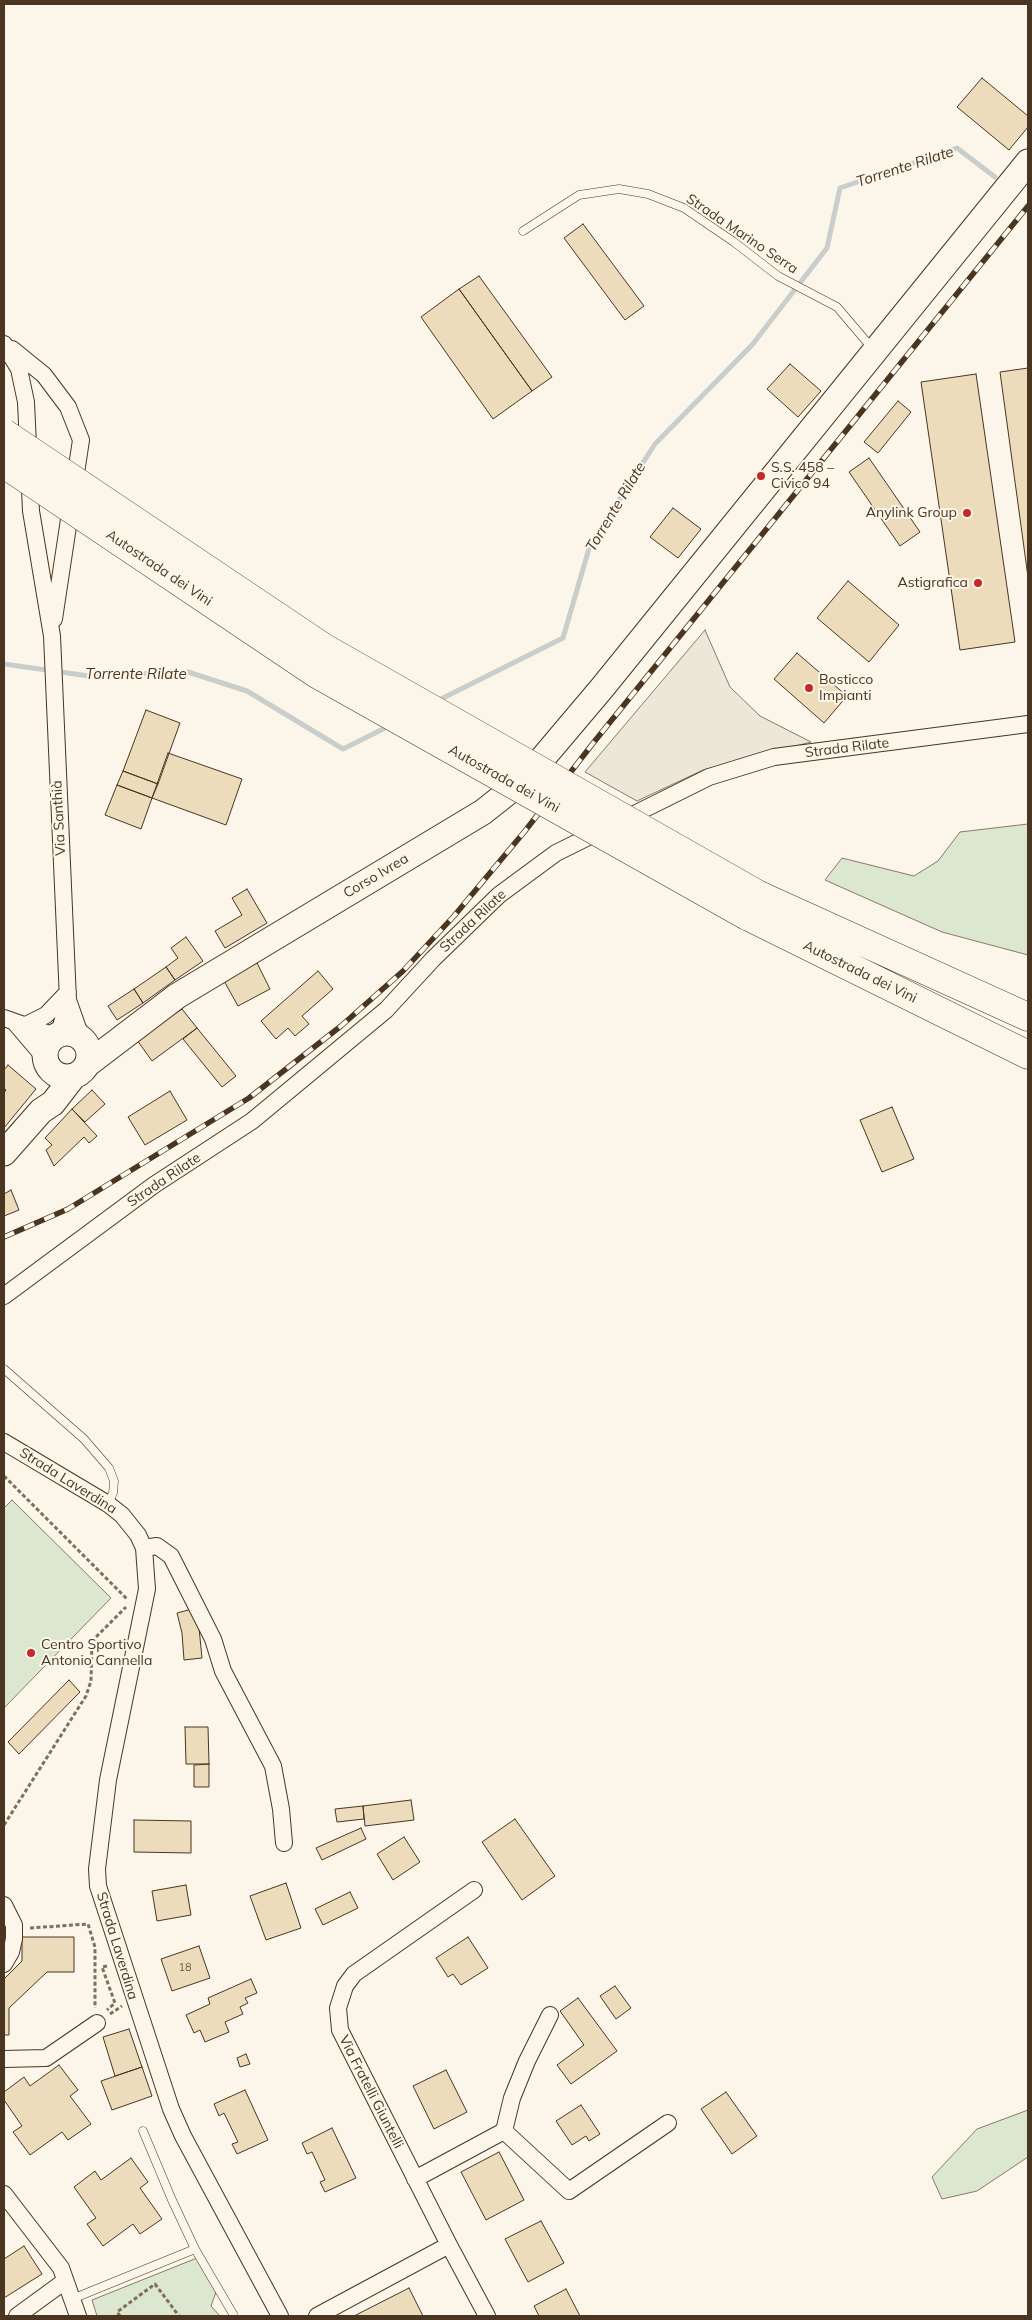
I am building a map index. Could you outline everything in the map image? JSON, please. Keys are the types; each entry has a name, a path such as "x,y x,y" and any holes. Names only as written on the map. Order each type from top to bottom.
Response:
{"highway":[{"name":"Autostrada dei Vini","path":"4,434 323,647 753,905 1028,1016"},
{"name":"Autostrada dei Vini","path":"4,464 315,673 753,905 1028,1055"}],"main road":[{"name":"Corso Ivrea","path":"67,1052 124,1035 177,996 483,812 526,778 602,688 1028,162"},
{"path":"4,1153 41,1111 50,1080 67,1052"}],"street":[{"name":"Via Santhià","path":"4,343 44,375 68,407 82,440 52,636"},
{"name":"Via Santhià","path":"4,343 19,369 26,402 31,511 52,636 68,996 67,1052"},
{"name":"Strada Rilate","path":"4,1296 154,1185 252,1121 386,1010 434,959 499,895 556,853 708,776 774,757 1028,724"},
{"path":"14,1022 46,1015 68,996"},
{"path":"14,1022 67,1052"},
{"path":"14,1022 67,1052"},
{"name":"Strada Laverdina","path":"4,1442 108,1504 122,1515 138,1535 144,1548 147,1589 108,1780 97,1869 98,1886 171,2108 183,2136 280,2316"},
{"path":"144,1548 157,1546 171,1556 213,1639 224,1671 273,1766 281,1809 284,1843"},
{"name":"Via Fratelli Giuntelli","path":"474,1890 354,1974 345,1986 339,2001 340,2030 487,2316"},
{"path":"4,1905 9,1912 14,1930 11,1952 4,1964"},
{"path":"415,2179 504,2131 516,2088 550,2015"},
{"path":"4,2059 46,2058 96,2021"},
{"path":"504,2131 569,2191 668,2123"},
{"path":"4,2194 61,2268 78,2316"},
{"path":"317,2316 449,2245"},
{"path":"17,2316 66,2281"}],"lane":[{"name":"Strada Marino Serra","path":"523,231 579,195 619,189 648,194 684,208 734,242 778,276 837,307 875,351"},
{"path":"4,1370 84,1439 108,1468 114,1481 114,1493 108,1504"},
{"path":"144,2131 172,2200 195,2249 233,2314"},
{"path":"72,2299 195,2249"}],"path":[{"path":"4,1476 130,1602 92,1641 91,1681 86,1696 4,1825"},
{"path":"14,1930 88,1924 95,1947 96,2021"},
{"path":"96,2021 115,2003 102,1967 106,1966 121,2006"},
{"path":"120,2316 117,2312 155,2284 179,2316"}],"green space":[{"path":"1028,824 1028,955 942,932 825,880 842,858 914,876 938,861 960,832"},
{"name":"Centro Sportivo Antonio Cannella","path":"12,1500 111,1598 4,1708 4,1508"},
{"path":"1028,2110 1028,2157 977,2191 942,2199 932,2177 977,2129"},
{"path":"197,2258 216,2292 211,2306 220,2316 97,2316 92,2300"}],"shaded area":[{"path":"705,630 730,687 760,716 811,742 703,770 637,801 585,772"}],"building":[{"path":"982,78 1028,116 1028,127 1009,150 957,107"},
{"path":"583,224 644,306 625,320 564,238"},
{"path":"479,276 552,377 532,391 459,289"},
{"path":"459,289 532,391 493,419 421,317"},
{"path":"790,364 821,391 798,417 767,389"},
{"path":"1028,368 1028,577 1000,372"},
{"path":"976,374 1015,642 960,650 921,382"},
{"path":"898,401 911,412 878,453 864,442"},
{"path":"869,458 920,532 900,546 849,472"},
{"path":"673,508 701,529 678,558 650,537"},
{"path":"848,581 899,625 869,662 817,618"},
{"path":"797,653 847,696 824,723 774,679"},
{"path":"146,710 180,723 158,784 123,771"},
{"path":"168,753 242,779 226,825 152,798"},
{"path":"123,771 158,784 152,798 117,785"},
{"path":"117,785 152,798 141,829 105,815"},
{"path":"247,889 267,923 225,948 215,931 242,915 232,898"},
{"path":"186,937 203,961 175,980 166,967 178,958 171,948"},
{"path":"257,963 270,989 238,1006 224,981"},
{"path":"166,967 175,980 143,1003 134,989"},
{"path":"318,971 333,989 302,1016 309,1024 295,1036 288,1028 276,1039 261,1021"},
{"path":"134,989 143,1003 117,1020 108,1006"},
{"path":"182,1009 197,1028 152,1061 137,1040"},
{"path":"197,1028 236,1076 222,1087 183,1039"},
{"path":"8,1065 36,1089 4,1128 4,1093 6,1090 4,1088 4,1070"},
{"path":"92,1090 105,1104 85,1122 72,1109"},
{"path":"170,1091 187,1120 145,1145 128,1117"},
{"path":"892,1107 914,1159 882,1172 860,1120"},
{"path":"72,1109 97,1136 89,1143 84,1137 54,1166 46,1150 52,1145 45,1138"},
{"path":"11,1190 19,1210 4,1216 4,1194"},
{"path":"192,1609 199,1628 202,1658 184,1660 182,1633 177,1613"},
{"path":"69,1680 80,1692 19,1754 8,1742"},
{"path":"185,1727 208,1727 209,1764 186,1764"},
{"path":"209,1764 209,1787 194,1787 194,1765"},
{"path":"411,1800 414,1820 365,1826 363,1806"},
{"path":"363,1806 364,1819 337,1822 335,1809"},
{"path":"515,1819 555,1876 522,1900 482,1842"},
{"path":"134,1820 191,1821 191,1853 134,1852"},
{"path":"361,1828 366,1839 322,1860 316,1848"},
{"path":"404,1837 420,1862 393,1880 377,1854"},
{"path":"286,1883 301,1928 266,1940 250,1896"},
{"path":"186,1885 191,1915 157,1921 152,1891"},
{"path":"350,1892 358,1908 323,1925 315,1909"},
{"path":"22,1937 74,1937 74,1972 47,1972 9,2008 9,2035 4,2035 4,1979 22,1961"},
{"path":"468,1937 488,1968 461,1985 453,1974 448,1977 436,1958"},
{"path":"199,1946 210,1978 172,1991 161,1959"},
{"path":"251,1979 257,1993 245,1998 248,2003 240,2007 243,2014 225,2022 229,2032 205,2042 200,2030 194,2033 186,2015 210,2004 208,1998"},
{"path":"615,1986 631,2008 616,2019 600,1996"},
{"path":"578,1998 617,2051 571,2084 557,2065 584,2045 560,2011"},
{"path":"129,2029 142,2067 115,2076 103,2037"},
{"path":"246,2054 250,2064 240,2067 237,2058"},
{"path":"59,2065 78,2090 70,2096 91,2124 68,2140 62,2132 30,2155 13,2132 22,2126 4,2100 4,2092 24,2077 30,2086"},
{"path":"142,2067 152,2096 112,2110 101,2081"},
{"path":"446,2070 467,2112 434,2129 413,2086"},
{"path":"245,2090 268,2140 237,2154 232,2144 238,2142 224,2113 219,2116 214,2104"},
{"path":"726,2092 757,2136 732,2154 701,2109"},
{"path":"581,2105 600,2134 589,2141 586,2136 572,2145 556,2121"},
{"path":"332,2128 356,2178 325,2192 320,2182 325,2180 312,2152 307,2154 302,2143"},
{"path":"499,2152 524,2200 486,2220 461,2172"},
{"path":"131,2158 148,2182 140,2188 162,2219 140,2234 133,2224 103,2246 87,2224 96,2218 74,2187 95,2171 101,2180"},
{"path":"541,2221 564,2263 528,2282 505,2239"},
{"path":"24,2246 42,2274 4,2298 4,2259"},
{"path":"409,2288 423,2316 354,2316"},
{"path":"566,2289 580,2316 539,2316 534,2306"}],"waterway":[{"name":"Torrente Rilate","path":"437,701 563,638 590,545 655,444 752,345 827,248 840,188 957,148 995,177"},
{"name":"Torrente Rilate","path":"4,664 89,676 188,672 247,691 343,749 389,726"}],"railway":[{"path":"4,1237 68,1209 249,1098 341,1026 403,971 454,916 525,831 594,742 1028,206"}],"place":[{"name":"S.S. 458 – Civico 94","path":"761,476"},
{"name":"Anylink Group","path":"967,513"},
{"name":"Astigrafica","path":"978,583"},
{"name":"Bosticco Impianti","path":"809,688"},
{"name":"Centro Sportivo Antonio Cannella","path":"31,1653"}]}
